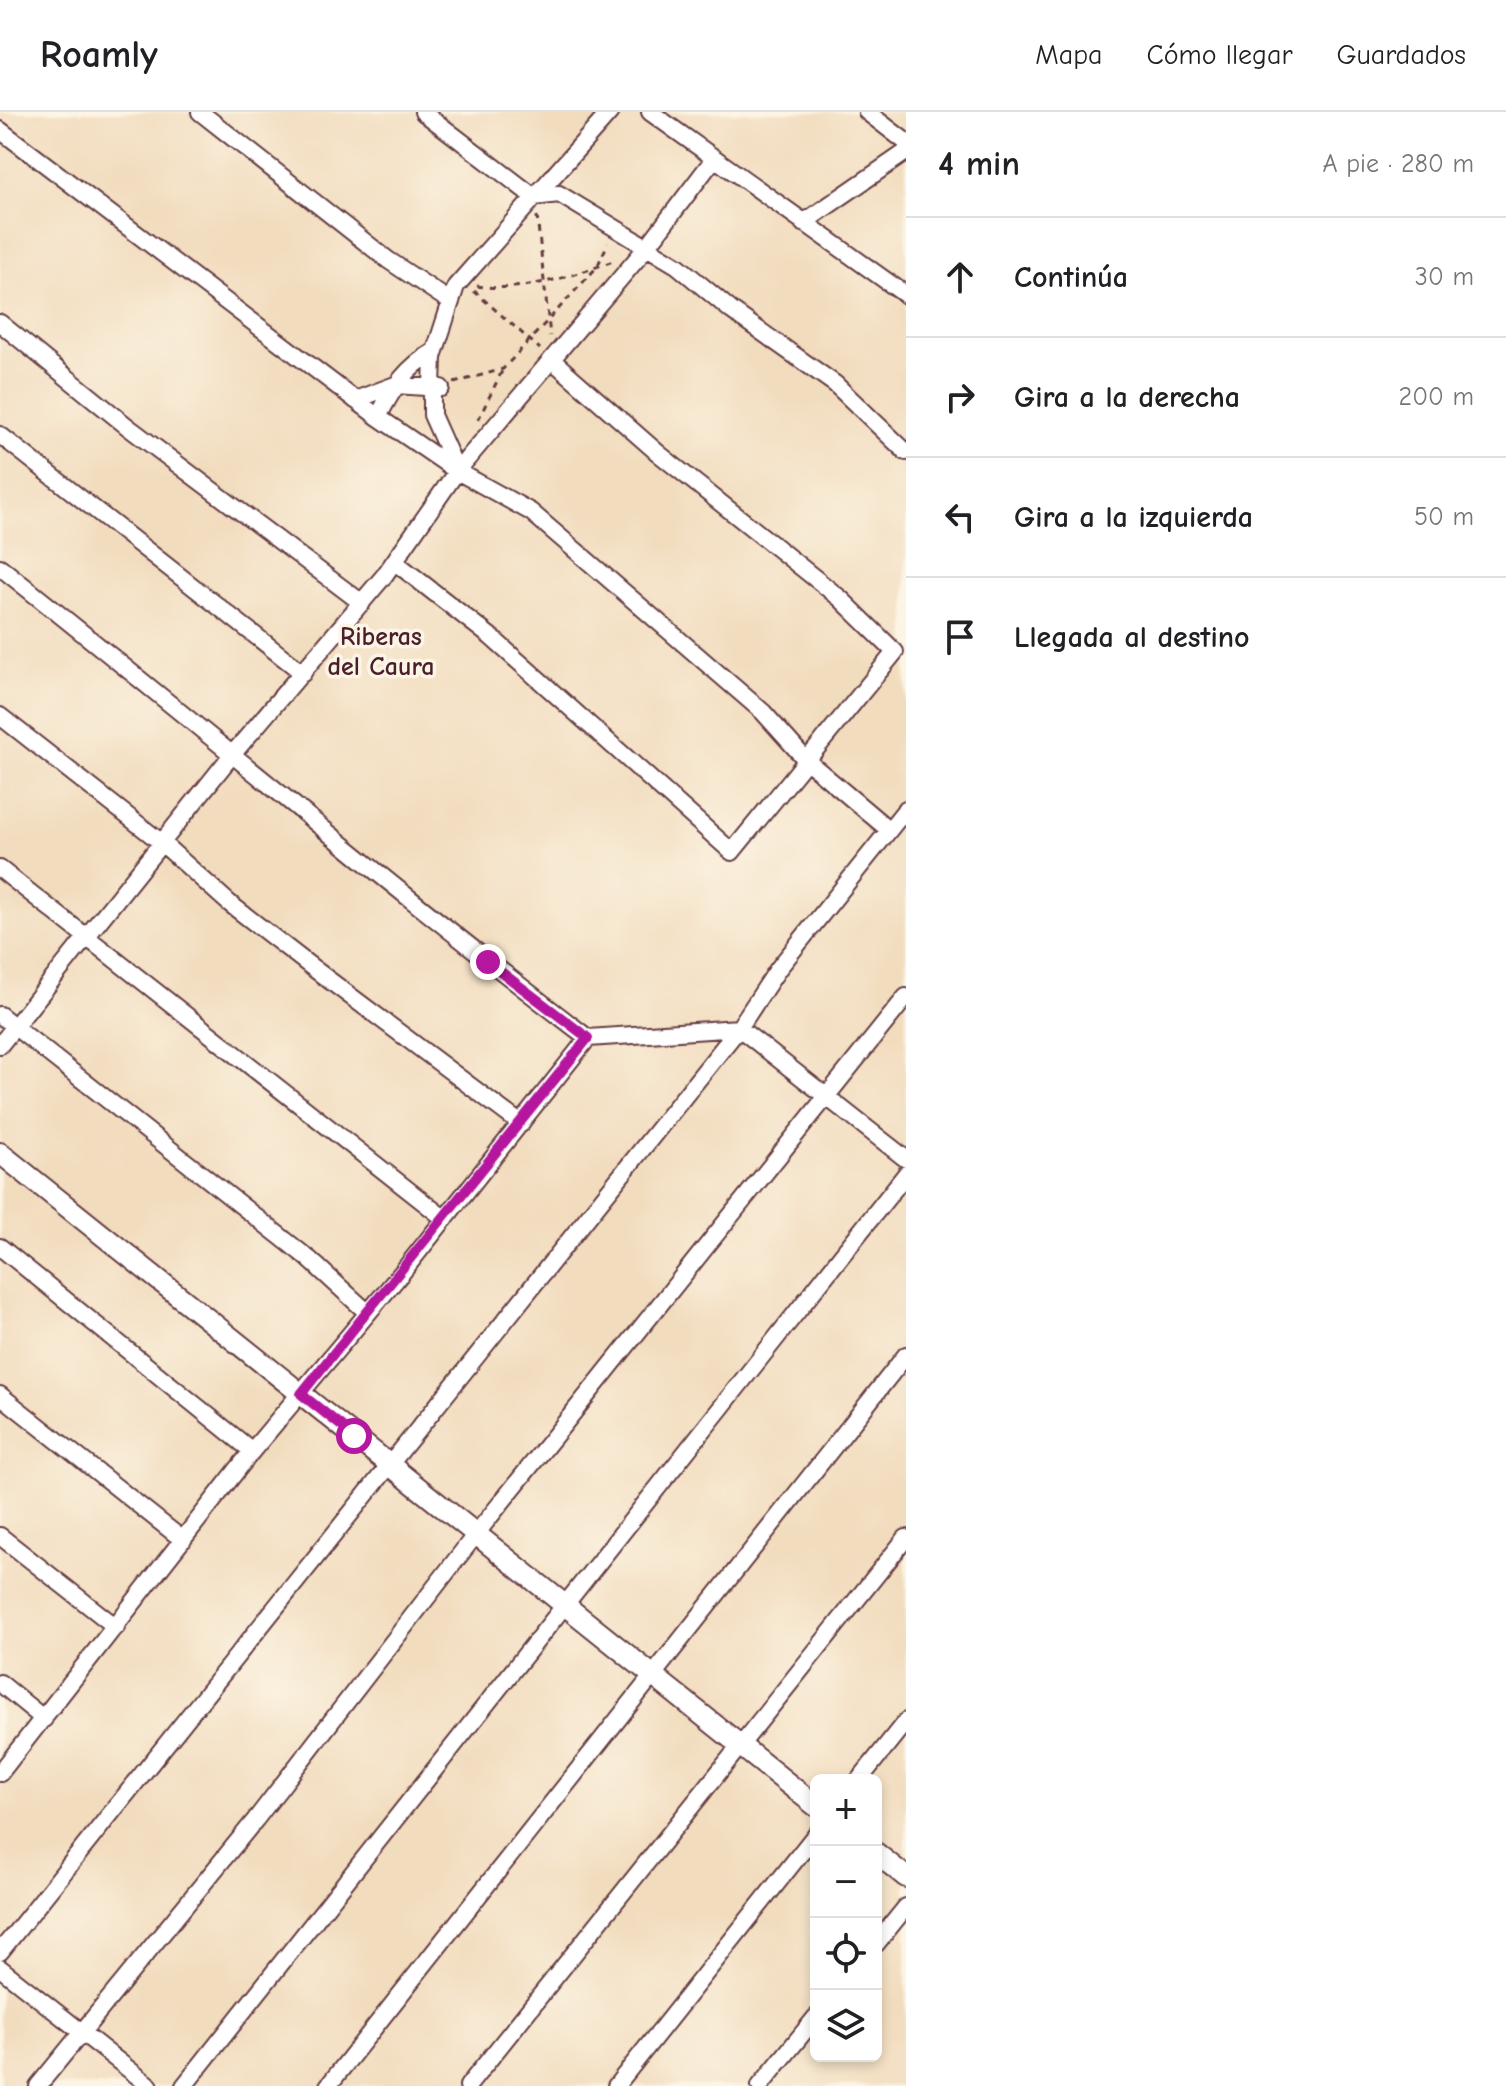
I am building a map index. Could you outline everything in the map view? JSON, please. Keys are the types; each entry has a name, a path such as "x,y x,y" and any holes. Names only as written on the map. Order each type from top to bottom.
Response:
{"street":[{"path":"200,112 388,260 451,302"},
{"path":"423,112 534,197 559,194 647,247 835,384 906,452"},
{"path":"457,471 432,415 437,387 435,351 451,302 461,279 610,112"},
{"path":"650,112 713,160 906,295"},
{"path":"867,112 906,142"},
{"path":"0,130 378,417 457,471 531,512 763,712 806,760 859,809 889,830"},
{"path":"803,223 906,152"},
{"path":"0,1045 231,756 362,603 395,562 457,471 647,247 713,160"},
{"path":"0,323 128,427 362,603"},
{"path":"378,417 395,385 415,362 435,351"},
{"path":"395,562 491,637 647,780 732,852 895,652 841,599 658,453 552,360"},
{"path":"355,400 395,385 437,387"},
{"path":"0,435 303,673"},
{"path":"0,567 377,873 588,1038 739,1028 905,1161 566,1606 184,2086"},
{"path":"0,716 162,843 265,931 521,1124"},
{"path":"0,1952 388,1463 739,1028 778,969 906,809"},
{"path":"0,869 445,1219"},
{"path":"38,2086 256,1819 476,1534 906,997"},
{"path":"0,1015 309,1259 368,1313"},
{"path":"0,1773 252,1451 445,1219 588,1038"},
{"path":"0,1153 810,1801"},
{"path":"0,1247 252,1451"},
{"path":"328,2086 655,1677 906,1355"},
{"path":"0,1395 183,1540"},
{"path":"0,1536 116,1627"},
{"path":"468,2086 906,1538"},
{"path":"0,1683 44,1719"},
{"path":"864,1774 906,1721"},
{"path":"616,2086 810,1842"},
{"path":"882,1858 906,1877"},
{"path":"882,1937 906,1907"},
{"path":"0,1968 150,2086"},
{"path":"760,2086 810,2024"}],"path":[{"path":"534,197 546,280 552,360"},
{"path":"471,455 479,419 503,369 532,342 597,267 608,244 610,224"},
{"path":"461,279 479,287 546,280 597,267 647,247"},
{"path":"461,279 552,360"},
{"path":"437,387 503,369"}],"district":[{"name":"Riberas del Caura","path":"381,651"}],"route":[{"path":"354,1436 301,1394 588,1038 488,962"}]}
